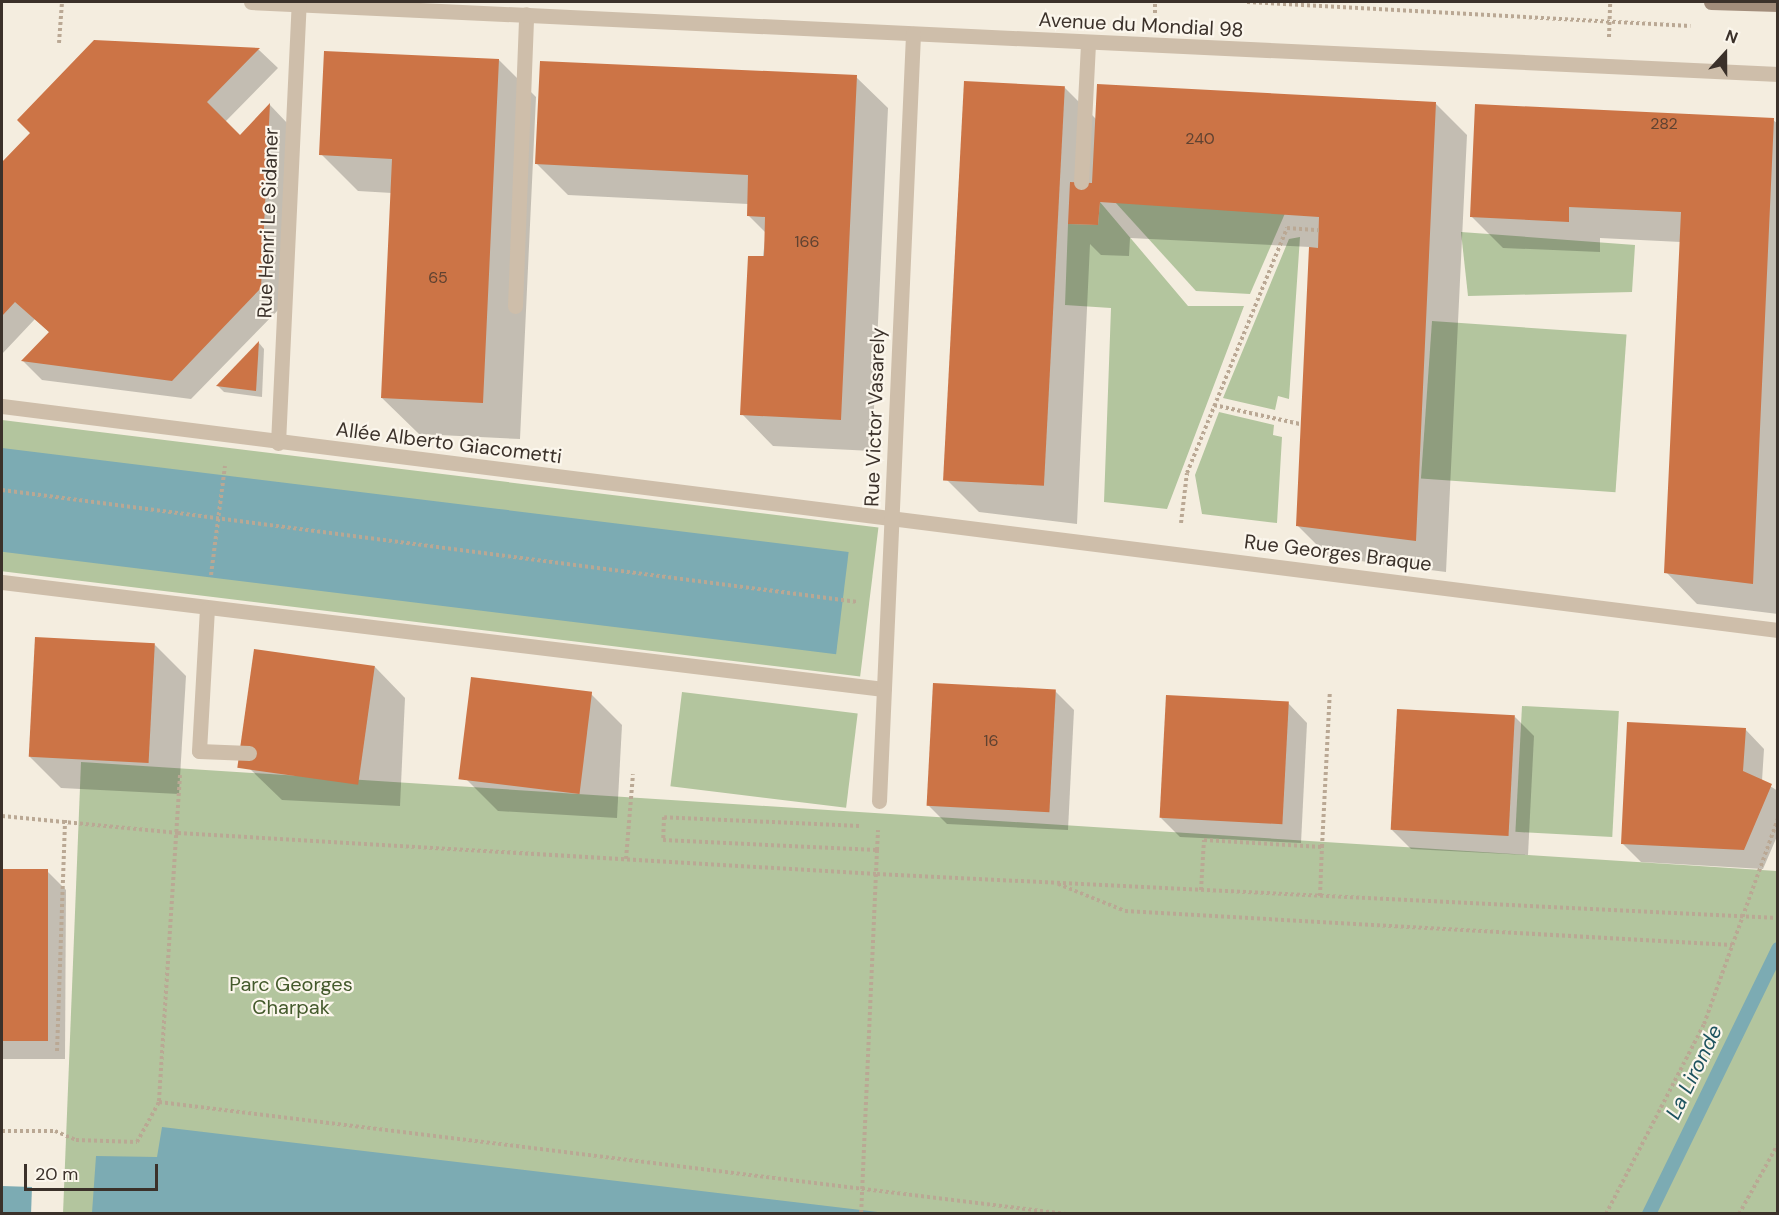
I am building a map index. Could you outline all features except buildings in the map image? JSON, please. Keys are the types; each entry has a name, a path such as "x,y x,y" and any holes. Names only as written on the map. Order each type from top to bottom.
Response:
{"main road":[{"path":"1711,2 1778,4"}],"street":[{"name":"Avenue du Mondial 98","path":"251,2 1088,44 1778,74"},
{"name":"Rue Henri Le Sidaner","path":"278,443 299,5"},
{"path":"515,306 526,14"},
{"name":"Rue Victor Vasarely","path":"879,801 913,34"},
{"path":"1081,182 1088,44"},
{"name":"Allée Alberto Giacometti","path":"2,406 892,521"},
{"name":"Rue Georges Braque","path":"892,521 1177,554 1778,630"},
{"path":"2,582 207,609 884,689"},
{"path":"207,609 199,752 249,753"}],"path":[{"path":"58,43 62,2"},
{"path":"1247,2 1694,26"},
{"path":"1177,554 1187,473 1287,228 1319,230"},
{"path":"1214,405 1300,424"},
{"path":"207,609 229,436"},
{"path":"2,490 886,606"},
{"path":"1320,896 1330,691"},
{"path":"2,1131 55,1131 76,1140 137,1142 159,1102 181,763 199,752"},
{"path":"626,860 633,774"},
{"path":"2,816 65,819 178,833 626,860 1778,918"},
{"path":"861,1214 866,1126 878,827 664,817 663,840 877,850"},
{"path":"57,1051 65,819"},
{"path":"1606,1214 1704,1024 1778,819"},
{"path":"1201,890 1204,840 1322,847"},
{"path":"1055,883 1125,911 1732,945"},
{"path":"159,1102 1066,1214"},
{"path":"1739,1214 1778,1144"}],"green space":[{"path":"1100,202 1188,306 1244,306 1167,509 1104,502 1111,308 1065,305 1068,224 1098,225"},
{"path":"1115,202 1286,211 1250,294 1196,291"},
{"path":"1461,232 1635,245 1632,292 1468,296"},
{"path":"1300,237 1289,399 1278,396 1275,410 1223,398 1289,239"},
{"path":"1432,321 1627,335 1616,492 1421,479"},
{"path":"1219,412 1274,425 1273,435 1282,437 1277,523 1202,514 1195,475"},
{"path":"2,420 878,528 860,676 2,571"},
{"path":"682,692 858,714 846,808 670,786"},
{"path":"1522,706 1619,711 1612,837 1515,832"},
{"name":"Parc Georges Charpak","path":"81,762 1777,871 1777,1213 63,1214"}],"water":[{"path":"2,448 849,552 836,654 2,552"},
{"path":"162,1127 886,1213 92,1213 96,1156 157,1157"},
{"path":"2,1186 32,1187 31,1214 2,1213"}],"waterway":[{"name":"La Lironde","path":"1649,1214 1778,949"}]}
